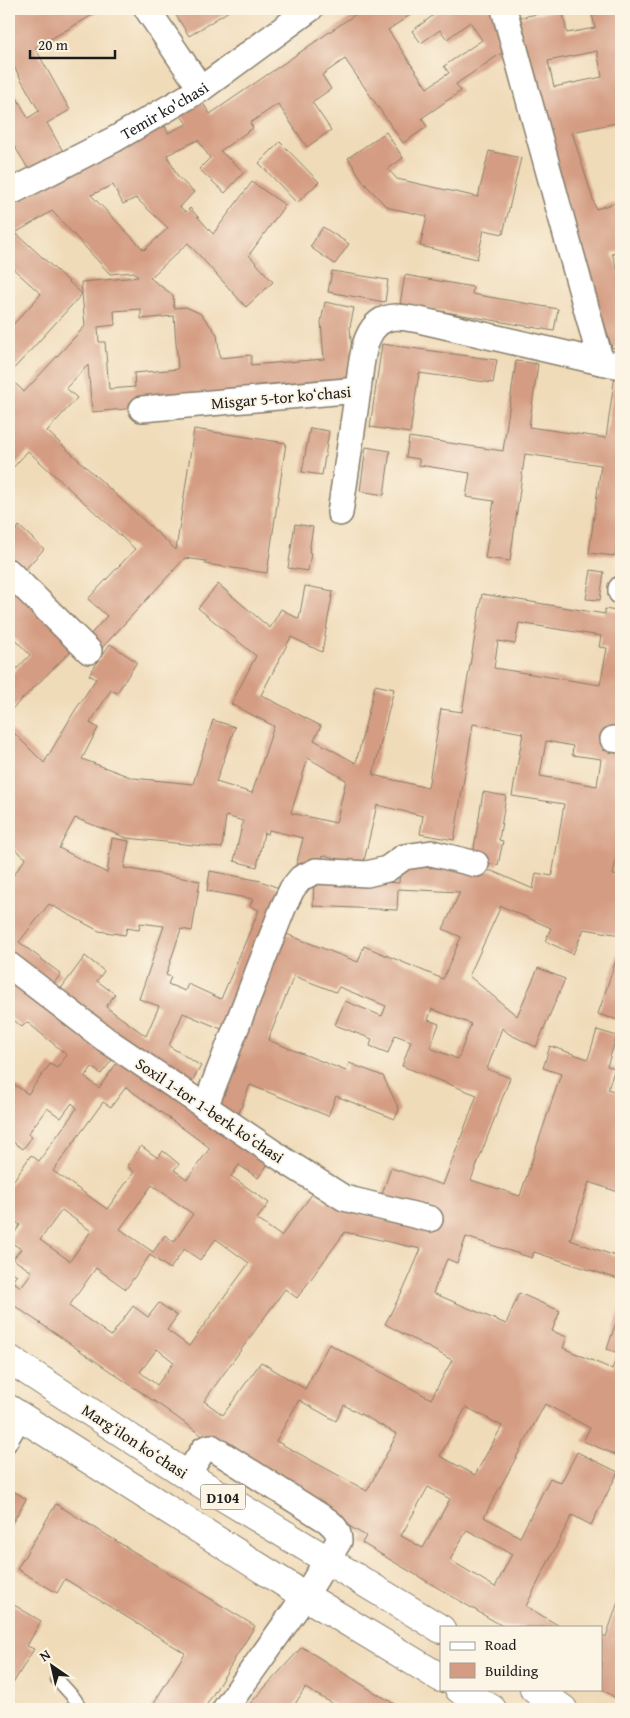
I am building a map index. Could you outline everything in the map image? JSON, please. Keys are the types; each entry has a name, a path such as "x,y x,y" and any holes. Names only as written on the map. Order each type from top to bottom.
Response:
{"main road":[{"name":"Margʻilon koʻchasi","path":"9,1359 187,1475 440,1628"},
{"name":"D104","path":"17,1414 305,1596 440,1677"},
{"path":"461,1690 492,1709"},
{"path":"535,1690 563,1709"}],"street":[{"path":"147,9 201,89"},
{"name":"Temir ko'chasi","path":"9,193 115,139 201,89 310,9"},
{"path":"504,9 611,364"},
{"name":"Misgar 5-tor koʻchasi","path":"142,409 358,390 365,343 371,330 382,320 394,317 419,320 611,364"},
{"path":"340,514 358,390"},
{"path":"9,572 89,651"},
{"path":"205,1107 283,908 292,889 301,878 316,871 368,874 387,869 404,857 432,853 476,864"},
{"name":"Soxil 1-tor 1-berk koʻchasi","path":"9,965 105,1039 287,1162 344,1198 430,1219"},
{"path":"187,1475 204,1448 211,1447 328,1521 339,1535 339,1541 305,1596 225,1709"}],"lane":[{"path":"9,1446 17,1414"},
{"path":"57,1680 75,1699 81,1709"}],"building":[{"path":"9,9 103,9 35,48 70,110 47,123 65,155 32,175 15,147 9,150 9,97 15,94 28,118 39,111 9,58"},
{"path":"172,9 232,9 189,36"},
{"path":"363,9 419,9 388,30 427,88 449,73 444,66 482,40 470,22 447,39 440,30 421,43 412,31 442,9 494,9 509,48 456,84 461,91 422,118 427,127 403,143 345,59 322,75 331,89 312,102 331,130 307,147 278,104 250,123 253,128 220,151 244,172 225,193 199,169 210,158 198,140 167,155 178,177 194,192 180,207 186,212 190,208 213,234 252,182 285,205 249,255 273,282 246,307 188,243 150,278 173,295 174,308 186,307 201,314 217,334 220,358 251,355 251,365 324,359 321,322 325,302 354,308 350,327 354,380 92,412 88,365 66,388 77,398 47,431 176,550 194,429 286,443 267,573 205,564 206,561 185,558 101,649 88,637 107,616 88,599 135,549 28,451 9,472 9,377 24,392 85,326 81,282 138,277 134,272 110,274 52,211 12,235 9,229 9,208 58,178 165,126 168,133 187,124 181,116 202,102 210,114","holes":["113,185 123,204 136,198 168,228 144,250 91,195","141,309 141,319 174,316 178,369 134,373 135,387 109,389 105,342 99,342 98,327 115,325 114,311"]},
{"path":"562,9 567,33 595,28 591,9 621,9 621,122 572,132 596,209 615,203 621,222 621,251 612,253 621,282 621,347 612,348 537,108 512,19","holes":["597,51 602,77 554,87 548,61"]},
{"path":"386,132 403,158 388,169 397,179 478,197 489,151 521,158 503,234 484,230 477,259 420,246 427,216 390,208 365,184 348,158"},
{"path":"280,142 319,182 297,203 259,163"},
{"path":"323,227 349,244 335,264 310,247"},
{"path":"17,234 82,294 9,374 9,329 41,294 9,265 9,243"},
{"path":"332,271 388,280 385,302 328,292"},
{"path":"405,275 473,287 472,294 558,309 554,331 400,304"},
{"path":"382,344 497,360 493,383 419,373 410,433 370,427"},
{"path":"516,361 538,364 529,427 606,438 615,375 621,375 621,513 615,556 589,553 601,465 525,454 510,561 485,558 494,501 466,497 470,473 419,465 419,459 406,457 409,437 503,451"},
{"path":"310,428 329,431 322,475 302,472"},
{"path":"366,447 390,451 384,495 360,491"},
{"path":"295,524 313,527 308,571 288,568"},
{"path":"19,526 44,549 19,576 9,565 9,528 14,533"},
{"path":"591,570 604,572 600,600 586,599"},
{"path":"9,581 75,647 9,712 9,677 30,655 9,633"},
{"path":"218,584 270,628 281,609 299,619 305,586 333,591 322,652 291,637 261,695 321,726 314,740 356,763 375,685 394,689 373,775 428,788 441,709 462,712 482,594 605,614 605,609 621,612 621,730 607,727 603,750 621,753 621,828 613,875 621,876 621,935 584,929 573,954 545,941 551,928 501,906 469,976 517,1016 538,968 565,979 536,1047 509,1034 502,1028 487,1069 510,1078 471,1180 520,1196 561,1074 543,1068 550,1046 588,1059 597,1030 617,1036 607,1066 615,1068 608,1089 621,1094 621,1193 589,1182 570,1240 621,1258 621,1280 534,1252 532,1258 466,1237 457,1263 447,1259 433,1293 506,1324 519,1293 560,1311 552,1331 567,1337 563,1348 612,1369 618,1353 607,1349 621,1308 621,1457 583,1441 590,1428 545,1404 484,1517 520,1537 550,1478 561,1483 577,1452 618,1472 591,1525 572,1515 526,1606 559,1626 502,1626 362,1543 366,1536 230,1456 164,1408 9,1302 9,1270 17,1275 12,1281 21,1287 32,1272 13,1259 21,1249 9,1241 20,1225 9,1217 9,1187 31,1155 39,1161 77,1108 72,1103 61,1118 47,1108 28,1134 32,1137 23,1149 9,1139 9,1087 12,1083 28,1094 50,1064 57,1068 67,1055 27,1022 22,1027 9,1016 9,972 115,1056 101,1074 92,1067 85,1077 99,1088 121,1057 271,1160 258,1178 239,1165 231,1176 269,1203 257,1219 281,1236 313,1193 327,1203 330,1198 348,1211 434,1231 439,1216 381,1197 391,1168 443,1185 477,1095 402,1066 411,1041 395,1035 388,1053 370,1046 372,1039 335,1025 345,1001 382,1016 386,1006 339,987 336,992 294,976 268,1040 346,1071 349,1063 383,1076 399,1109 395,1119 336,1096 328,1116 250,1085 237,1118 210,1107 281,932 358,962 364,946 443,979 461,937 443,929 460,892 398,889 397,910 313,906 314,878 399,883 400,866 492,871 533,889 536,873 552,876 564,804 512,796 523,733 473,724 454,840 420,834 423,816 377,805 363,865 323,855 319,872 296,866 303,838 269,830 268,834 264,833 257,867 234,861 243,821 226,816 222,848 127,838 75,818 59,848 107,873 112,838 129,841 124,868 200,881 192,931 181,929 166,975 171,977 168,984 185,991 188,984 221,999 259,910 250,906 253,899 207,891 210,871 261,881 286,891 231,1033 183,1013 169,1046 201,1066 187,1090 54,998 85,956 104,971 97,981 115,994 106,1007 146,1036 159,1006 139,999 164,926 140,923 139,930 127,928 125,935 99,931 49,904 19,942 61,974 49,989 9,958 9,881 26,858 9,845 9,781 11,779 9,776 9,728 44,763 96,679 89,675 110,644 137,662 117,693 111,690 90,723 98,728 82,759 133,778 193,784 213,720 235,727 216,782 252,793 274,726 231,704 256,656 198,608","holes":["519,623 601,636 599,647 607,648 600,685 494,668 498,641 515,644","546,741 573,746 572,755 601,759 597,786 540,776","308,758 346,780 336,823 291,813","432,1009 471,1024 458,1059 430,1048 439,1024 428,1020","126,1087 210,1148 187,1179 174,1170 179,1164 163,1151 158,1158 141,1146 127,1166 134,1172 107,1209 53,1171 103,1102 111,1107","152,1185 193,1214 174,1242 165,1235 153,1252 120,1229","62,1210 91,1231 70,1261 40,1240","345,1232 421,1249 407,1282 385,1324 452,1360 431,1399 329,1344 305,1389 261,1362 223,1415 204,1401 285,1289 297,1298","216,1239 249,1263 189,1346 167,1330 177,1316 159,1303 148,1317 133,1306 111,1336 69,1306 96,1268 126,1289 150,1255 170,1269 184,1249 200,1260","157,1349 174,1362 157,1385 140,1372","299,1400 336,1421 344,1405 397,1434 367,1491 276,1441","466,1407 502,1426 475,1475 440,1456","428,1487 450,1499 423,1548 401,1536","467,1530 512,1554 495,1587 450,1560"]},
{"path":"483,792 506,796 499,840 503,841 498,865 472,861"},
{"path":"621,945 621,1021 598,1014"},
{"path":"9,1488 26,1499 9,1529"},
{"path":"56,1504 255,1626 204,1709 150,1709 185,1653 65,1579 57,1593 17,1569"},
{"path":"621,1593 621,1702 602,1689 602,1635 606,1637"},
{"path":"9,1602 41,1621 27,1646 34,1649 9,1690"},
{"path":"302,1647 403,1709 337,1709 339,1707 305,1688 292,1709 245,1709"}]}
